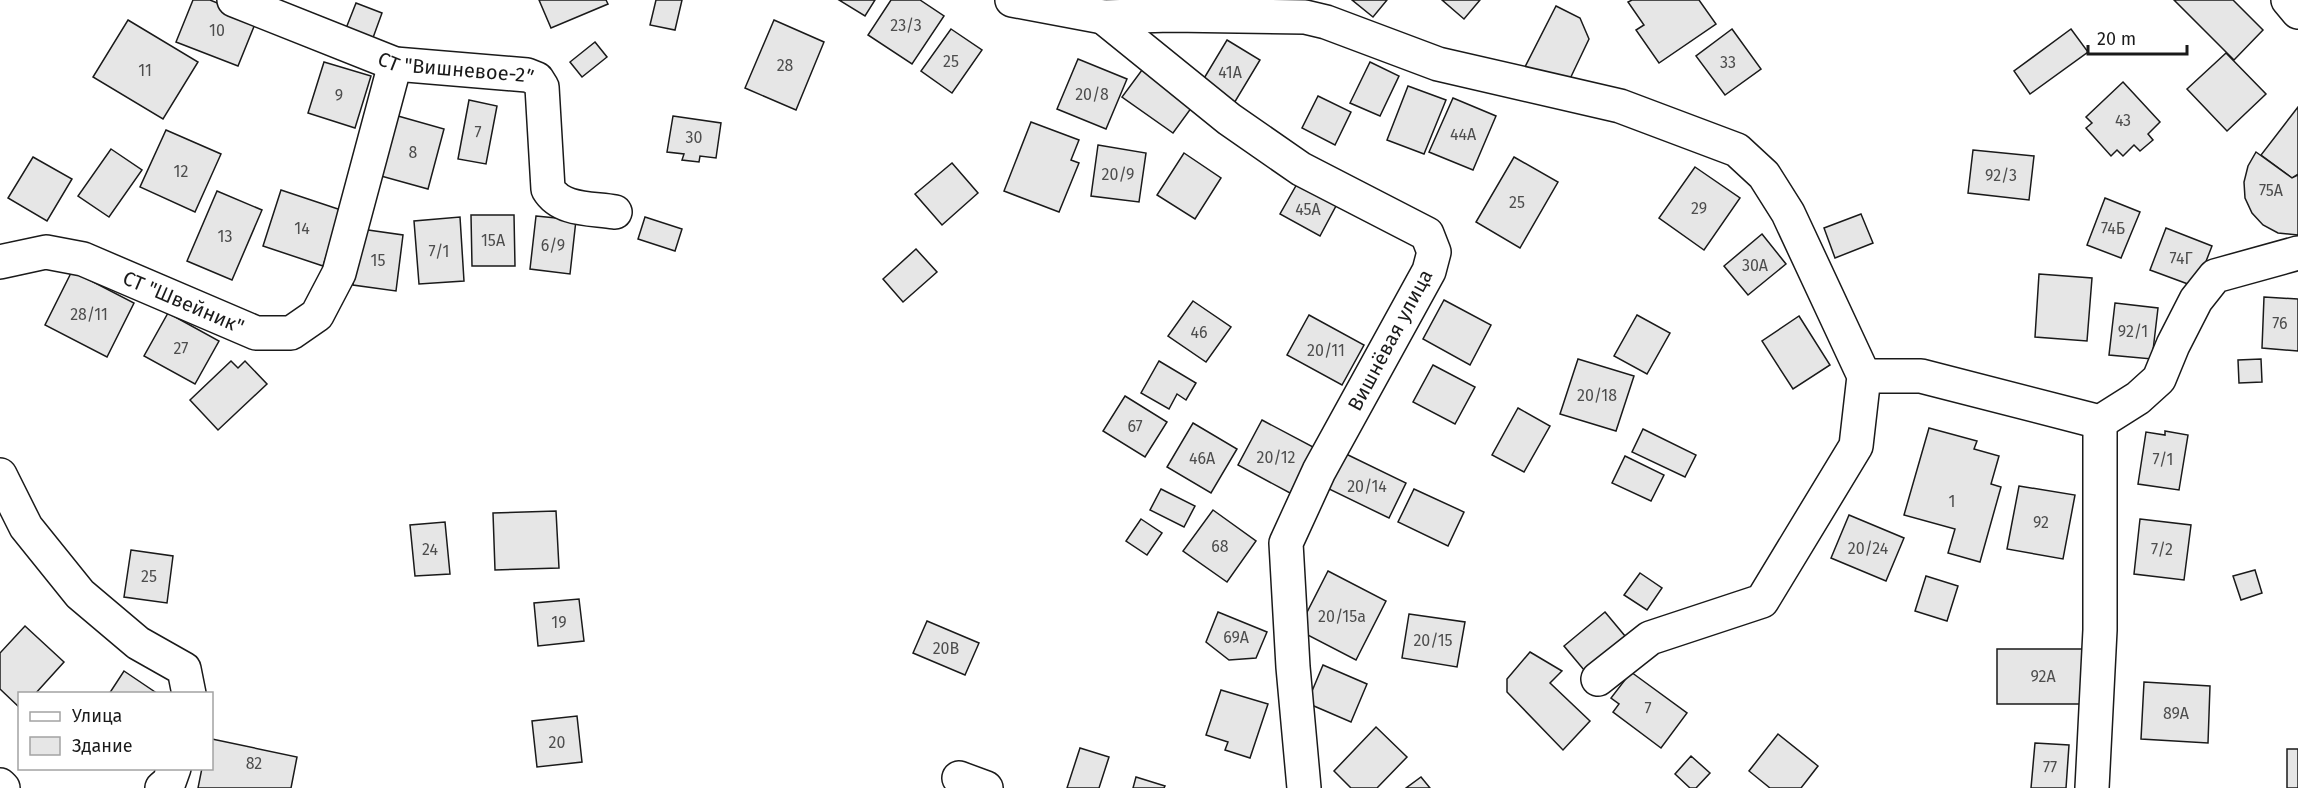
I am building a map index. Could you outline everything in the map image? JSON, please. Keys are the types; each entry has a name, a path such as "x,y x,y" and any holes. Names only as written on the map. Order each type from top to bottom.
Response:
{"street":[{"name":"СТ \"Вишневое-2\"","path":"234,0 395,64 527,75 537,79 542,87 548,189 553,198 564,204 615,212"},
{"path":"1012,0 1103,17 1171,15 1305,17 1326,22 1438,64 1620,106 1737,150 1764,175 1788,213 1864,376 1856,446 1762,601 1650,638 1598,679"},
{"path":"2288,0 2298,12"},
{"name":"Вишнёвая улица","path":"1103,17 1229,119 1300,169 1427,234 1434,252 1429,271 1319,471 1286,543 1293,667 1304,788"},
{"name":"СТ \"Швейник\"","path":"0,262 46,252 83,259 256,333 291,333 317,315 339,273 395,64"},
{"path":"1864,376 1921,376 2100,422 2138,398 2159,379 2196,300 2215,276 2298,253"},
{"path":"2092,788 2100,630 2100,422"},
{"path":"0,476 26,526 80,594 138,643 184,669 189,692"},
{"path":"162,788 169,782 173,770"}],"building":[{"path":"193,0 210,0 257,19 238,66 176,42"},
{"path":"539,0 606,0 608,4 551,28"},
{"path":"656,0 682,0 675,30 650,25"},
{"path":"839,0 875,0 865,16"},
{"path":"891,0 920,0 944,16 912,64 868,35"},
{"path":"1352,0 1387,0 1373,17"},
{"path":"1442,0 1480,0 1464,19"},
{"path":"1632,0 1699,0 1716,24 1659,63 1636,30 1644,25 1628,2"},
{"path":"2174,0 2233,0 2263,30 2234,60"},
{"path":"356,3 382,13 370,46 343,36"},
{"path":"1556,6 1580,18 1589,39 1568,83 1526,76 1525,67"},
{"path":"128,20 198,62 163,119 93,77"},
{"path":"774,20 824,42 796,110 745,88"},
{"path":"951,29 982,50 952,93 921,71"},
{"path":"1732,29 1761,69 1725,95 1696,56"},
{"path":"2071,29 2088,52 2030,94 2014,71"},
{"path":"1227,40 1260,60 1233,105 1200,85"},
{"path":"595,42 607,57 582,77 570,62"},
{"path":"2226,53 2266,94 2227,131 2187,89"},
{"path":"1078,59 1127,79 1106,129 1057,109"},
{"path":"324,62 371,76 355,128 308,113"},
{"path":"1370,62 1399,76 1380,116 1350,103"},
{"path":"1142,70 1192,107 1173,133 1122,97"},
{"path":"2123,82 2160,122 2148,134 2153,140 2140,151 2134,145 2123,156 2117,150 2111,156 2086,128 2092,123 2086,117"},
{"path":"1408,86 1446,100 1424,154 1387,140"},
{"path":"1318,96 1351,112 1335,145 1302,128"},
{"path":"1453,98 1496,116 1473,170 1429,152"},
{"path":"469,100 497,106 486,164 458,159"},
{"path":"2298,107 2298,174 2292,178 2261,155"},
{"path":"398,116 444,129 428,189 381,176"},
{"path":"673,116 721,123 716,158 700,156 699,162 682,160 684,154 667,152"},
{"path":"1031,122 1079,140 1071,160 1079,163 1059,212 1004,191"},
{"path":"166,130 221,154 195,212 140,187"},
{"path":"1098,145 1146,153 1139,202 1091,196"},
{"path":"111,149 142,170 109,217 78,196"},
{"path":"1973,150 2034,156 2029,200 1968,193"},
{"path":"2256,152 2292,178 2298,175 2298,235 2278,233 2263,225 2252,213 2245,198 2244,182 2248,166"},
{"path":"1184,153 1221,178 1195,219 1157,195"},
{"path":"33,157 72,179 47,221 8,198"},
{"path":"1514,157 1558,182 1520,248 1476,222"},
{"path":"952,163 978,193 942,225 915,194"},
{"path":"1695,167 1740,198 1704,250 1659,218"},
{"path":"1297,184 1337,204 1320,236 1280,214"},
{"path":"281,190 341,210 323,266 263,246"},
{"path":"217,191 262,210 232,280 187,261"},
{"path":"2105,198 2140,212 2121,258 2087,245"},
{"path":"1861,214 1873,243 1835,258 1824,228"},
{"path":"471,215 514,215 515,266 472,266"},
{"path":"536,216 576,220 570,274 530,269"},
{"path":"460,217 464,281 419,284 414,221"},
{"path":"645,217 682,229 675,251 638,239"},
{"path":"2166,228 2212,246 2196,287 2150,270"},
{"path":"361,229 403,235 396,291 353,285"},
{"path":"1762,234 1786,264 1748,295 1724,266"},
{"path":"916,249 937,272 903,302 883,279"},
{"path":"72,271 134,303 107,357 45,325"},
{"path":"2039,274 2092,278 2087,341 2035,337"},
{"path":"2264,297 2298,299 2298,351 2262,348"},
{"path":"1444,300 1491,325 1470,365 1423,339"},
{"path":"1193,301 1231,327 1206,362 1168,336"},
{"path":"2115,303 2158,308 2152,359 2109,355"},
{"path":"168,313 219,341 195,384 144,356"},
{"path":"1309,315 1364,345 1342,385 1287,355"},
{"path":"1637,315 1670,333 1647,374 1614,356"},
{"path":"1799,316 1830,365 1793,389 1762,341"},
{"path":"1578,359 1634,376 1616,431 1560,414"},
{"path":"2261,359 2262,382 2239,383 2238,360"},
{"path":"231,361 238,368 245,361 267,384 218,430 190,400"},
{"path":"1159,361 1196,383 1186,400 1177,394 1169,409 1141,393"},
{"path":"1433,365 1475,387 1455,424 1413,402"},
{"path":"1125,396 1167,422 1145,457 1103,431"},
{"path":"1518,408 1550,426 1524,472 1492,455"},
{"path":"1262,420 1315,448 1290,493 1238,465"},
{"path":"1193,423 1237,449 1211,493 1167,467"},
{"path":"1929,428 1977,441 1974,449 1999,456 1991,484 2001,487 1980,562 1948,553 1955,529 1904,515"},
{"path":"1643,429 1696,455 1685,477 1632,452"},
{"path":"2165,431 2188,435 2179,490 2138,484 2146,432 2165,435"},
{"path":"1344,453 1406,483 1389,518 1327,488"},
{"path":"1625,456 1664,475 1651,501 1612,483"},
{"path":"2019,486 2075,495 2063,559 2007,549"},
{"path":"1161,489 1195,506 1184,527 1150,510"},
{"path":"1414,489 1464,512 1448,546 1398,522"},
{"path":"1213,510 1256,541 1227,582 1183,551"},
{"path":"556,511 559,568 495,570 493,513"},
{"path":"1849,515 1904,538 1886,581 1831,558"},
{"path":"1141,519 1162,533 1147,555 1126,541"},
{"path":"2140,519 2191,525 2184,580 2134,574"},
{"path":"445,522 450,574 415,576 410,525"},
{"path":"131,550 173,556 167,603 124,597"},
{"path":"2255,570 2262,593 2241,600 2233,576"},
{"path":"1328,571 1386,601 1356,660 1298,630"},
{"path":"1640,573 1662,588 1647,610 1624,595"},
{"path":"1926,576 1958,586 1947,621 1915,611"},
{"path":"579,599 584,641 538,646 534,603"},
{"path":"1218,612 1267,632 1256,658 1229,660 1206,642"},
{"path":"1605,612 1625,636 1584,670 1564,646"},
{"path":"1409,614 1465,622 1457,667 1402,658"},
{"path":"927,621 979,643 965,675 913,653"},
{"path":"25,626 64,662 37,692 18,692 18,706 0,689 0,653"},
{"path":"1997,649 2088,649 2088,704 1997,704"},
{"path":"1530,652 1562,671 1550,683 1590,721 1563,750 1507,692 1507,679"},
{"path":"1323,665 1367,684 1351,722 1307,703"},
{"path":"124,671 155,692 110,692"},
{"path":"1631,672 1687,713 1661,748 1613,712 1619,704 1611,698"},
{"path":"2144,682 2210,686 2208,743 2141,739"},
{"path":"1221,690 1268,704 1250,758 1225,750 1228,742 1206,735"},
{"path":"577,716 582,762 537,767 532,721"},
{"path":"1376,727 1407,757 1377,788 1351,788 1334,771"},
{"path":"1778,734 1818,766 1801,788 1770,788 1749,771"},
{"path":"213,739 297,757 291,788 198,788 202,770 213,770"},
{"path":"2035,743 2069,745 2066,788 2031,788"},
{"path":"1080,748 1109,757 1099,788 1067,788"},
{"path":"2287,749 2298,749 2298,788 2287,788"},
{"path":"1691,756 1710,773 1696,788 1690,788 1675,774"},
{"path":"1136,777 1165,786 1164,788 1133,788"},
{"path":"1421,777 1430,788 1406,788"}]}
